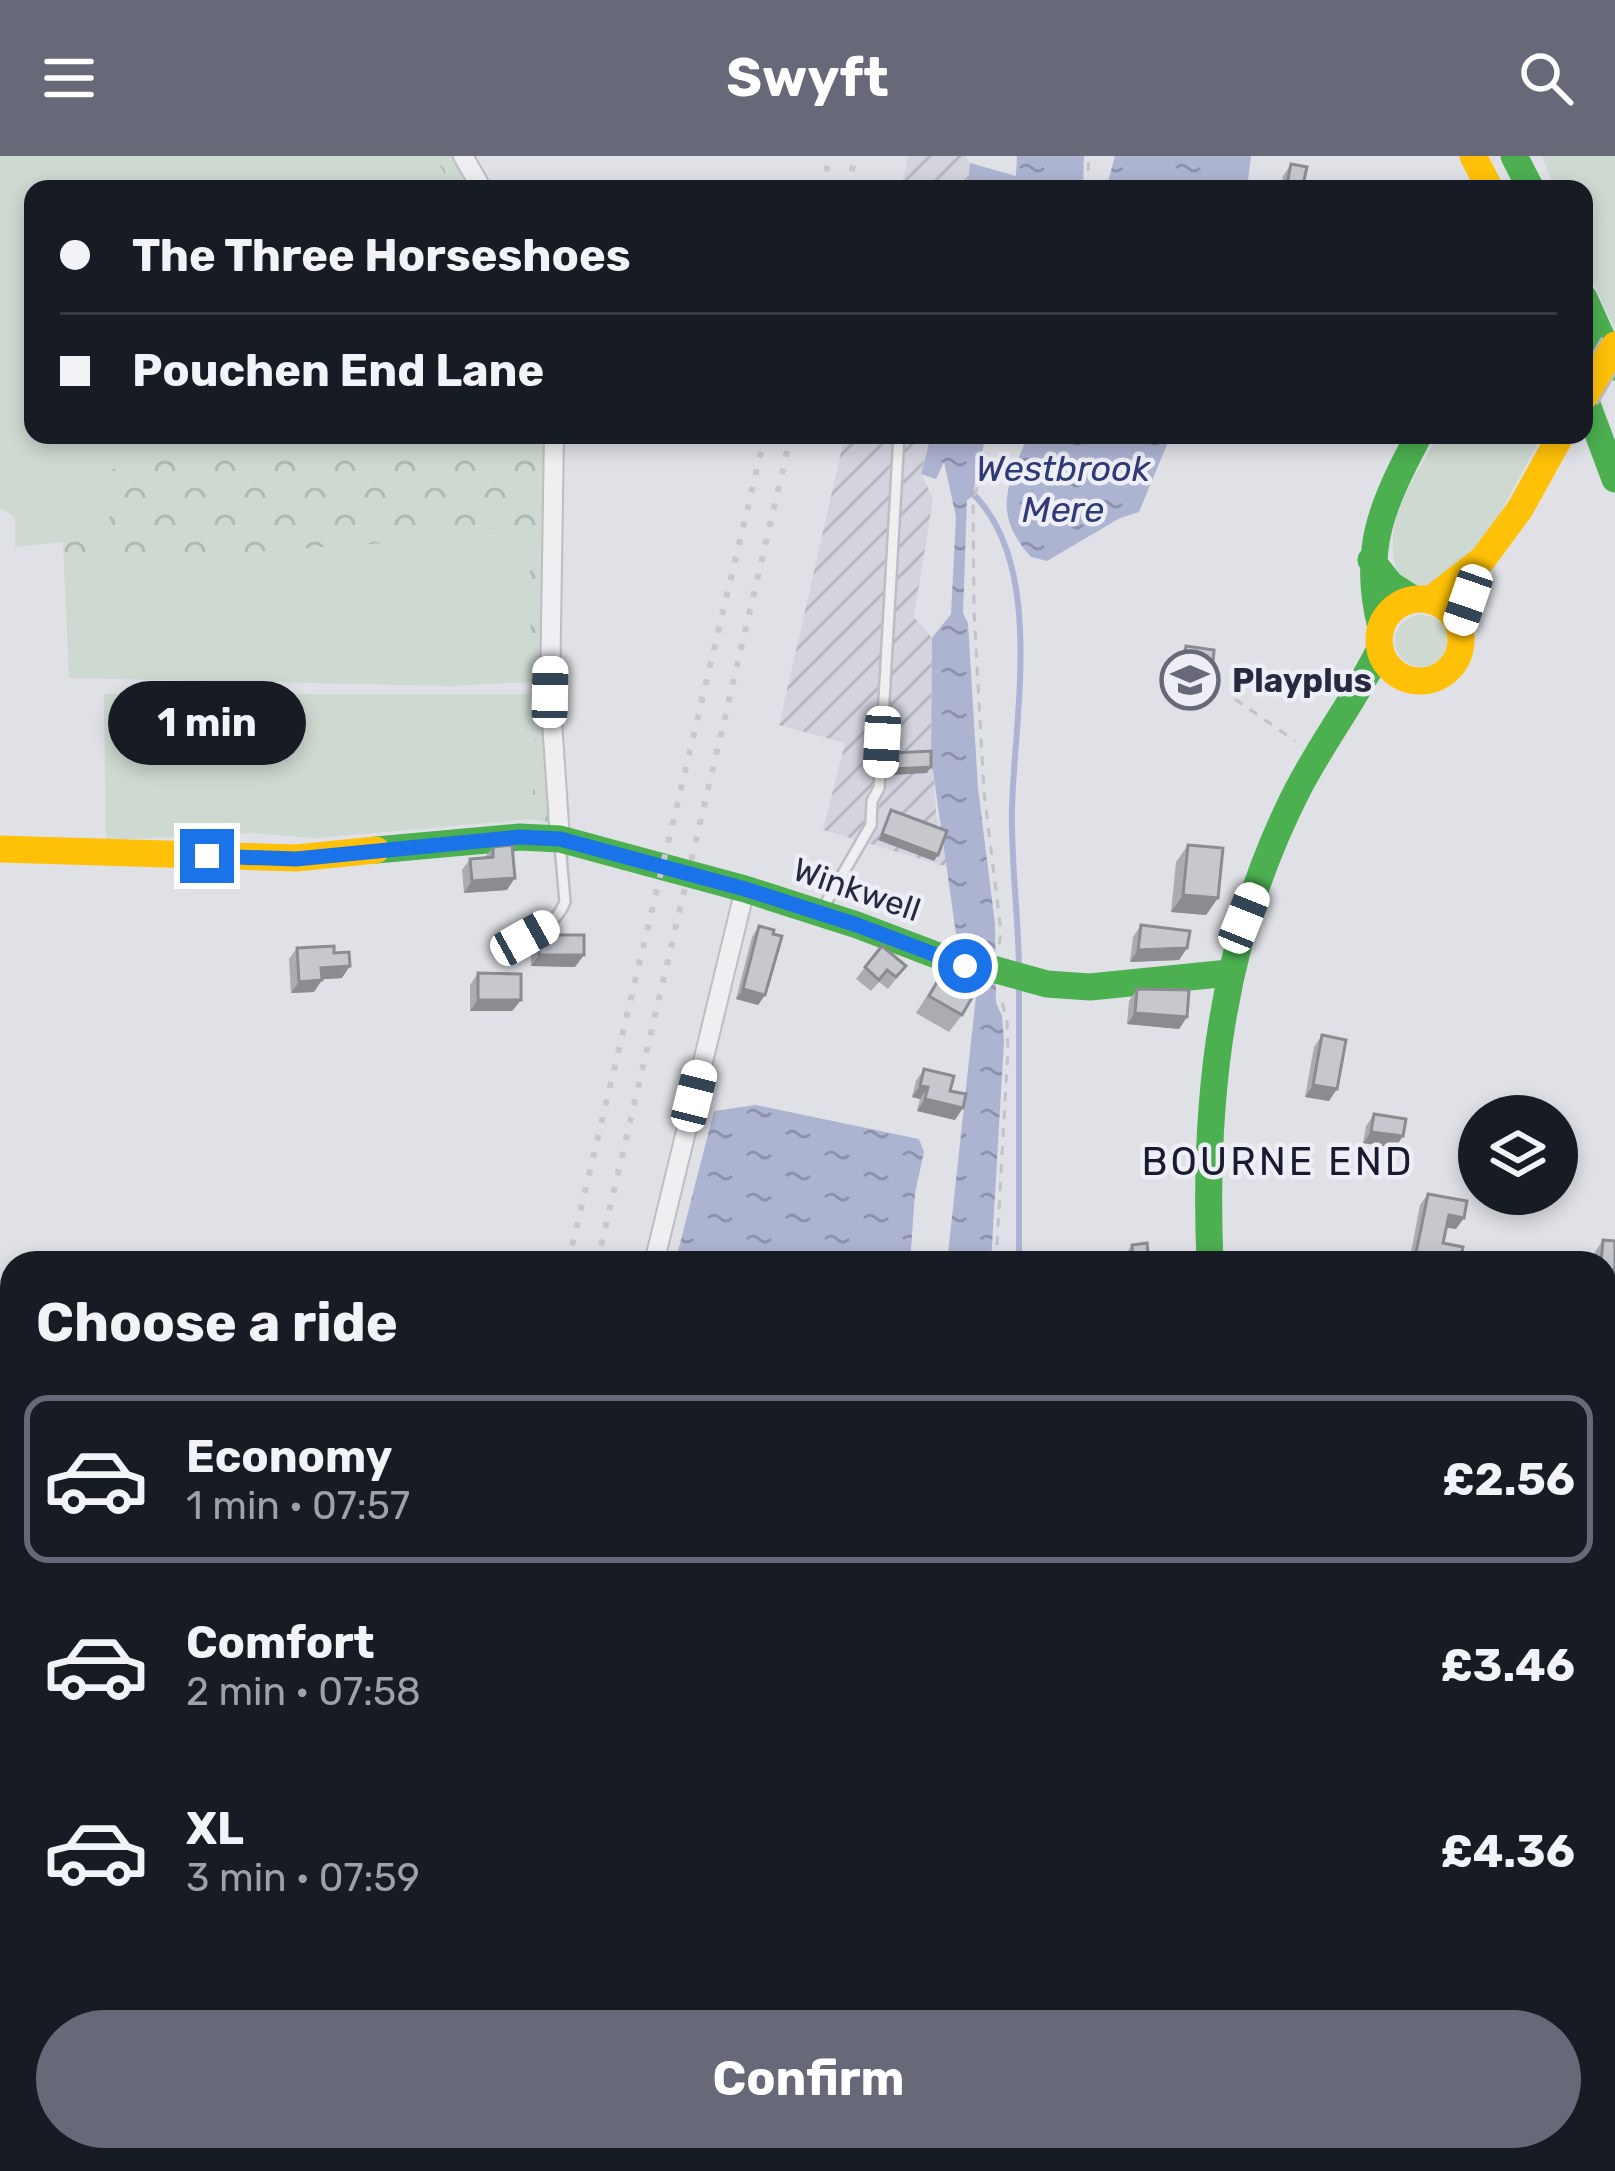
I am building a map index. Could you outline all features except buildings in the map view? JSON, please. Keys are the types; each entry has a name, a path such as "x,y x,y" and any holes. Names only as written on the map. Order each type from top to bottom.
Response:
{"main road":[{"path":"1593,318 1615,367"},
{"path":"1593,381 1615,345"},
{"path":"1593,424 1615,478"},
{"path":"1408,680 1390,669 1380,638 1371,560 1376,523 1415,444"},
{"path":"1459,627 1483,559 1520,509 1557,444"},
{"path":"1210,1251 1210,1149 1229,973 1244,918 1316,756 1363,682 1393,609 1422,600 1483,559"},
{"path":"1331,727 1408,680 1434,680 1454,664 1462,640 1453,615 1391,585 1371,560"},
{"name":"Winkwell","path":"0,849 296,859 520,837 560,839 745,889 999,972 1090,987 1229,973"}],"street":[{"path":"554,444 550,692 560,839"},
{"path":"657,1251 745,889"}],"lane":[{"path":"821,913 871,825 872,801 879,788 898,444"},
{"path":"502,951 547,926 562,911 560,839"}],"path":[{"path":"989,444 973,502 980,723 1008,1049 997,1251"},
{"path":"1235,699 1316,756"}],"shaded area":[{"path":"908,156 965,156 970,163 971,180 903,180"},
{"path":"843,444 928,444 921,473 933,499 914,617 932,638 936,815 948,867 823,830 845,743 779,725"}],"green space":[{"path":"0,156 434,156 449,180 24,180 24,444 148,444 112,536 15,547 15,517 0,508"},
{"path":"434,156 455,156 465,180 449,180"},
{"path":"1542,156 1615,156 1615,330 1593,281 1593,180 1551,180"},
{"path":"144,444 545,444 548,822 532,819 536,694 531,682 530,533 64,565 63,541 111,536 106,475"},
{"path":"1434,444 1537,444 1488,536 1430,589 1404,584 1393,546 1400,507"},
{"path":"531,533 531,682 451,686 69,678 64,565"},
{"path":"1421,615 1439,623 1447,641 1439,659 1421,667 1403,659 1395,641 1403,623"},
{"path":"104,694 536,694 532,819 315,838 250,833 106,840"}],"water":[{"path":"1017,156 1084,156 1083,180 969,180 970,163 1016,176"},
{"path":"1115,156 1251,156 1248,180 1108,180"},
{"path":"929,444 984,444 972,497 967,500 963,613 968,623 978,788 995,924 996,1003 1004,1041 992,1251 948,1251 976,996 974,957 956,934 931,757 932,638 951,614 956,517 944,462 936,479 921,474"},
{"name":"Westbrook Mere","path":"1025,444 1167,444 1139,512 1120,518 1047,561 1031,557 1011,526 1007,512 1010,484"},
{"path":"756,1105 919,1139 924,1152 911,1251 678,1251 714,1111"}],"waterway":[{"path":"968,489 993,519 1008,555 1017,596 1020,685 1012,829 1019,966"},
{"path":"1019,985 1019,1251"}],"railway":[{"path":"824,180 830,156"},
{"path":"850,180 855,156"},
{"path":"571,1251 763,444"},
{"path":"600,1251 789,444"}],"traffic: fast":[{"path":"1514,156 1526,180"},
{"path":"1593,318 1615,367"},
{"path":"1593,420 1615,479"},
{"path":"1381,627 1373,574 1379,527 1414,444"},
{"path":"1371,560 1391,585 1413,599"},
{"path":"1210,1251 1214,1080 1234,962 1250,904 1297,791 1380,649"},
{"path":"376,850 520,837 560,839 745,889 965,966 1047,984 1090,987 1229,973"}],"traffic: slow":[{"path":"1473,156 1485,180"},
{"path":"1593,382 1615,345"},
{"path":"1430,600 1483,559 1520,509 1556,444"},
{"path":"1420,599 1449,611 1461,640 1449,669 1420,681 1391,669 1379,640 1391,611 1420,599"},
{"path":"0,849 296,858 376,850"}],"place":[{"name":"Playplus","path":"1190,680"}],"district":[{"name":"BOURNE END","path":"1278,1161"}],"route":[{"path":"207,856 296,859 520,837 560,839 745,889 965,966"}]}
